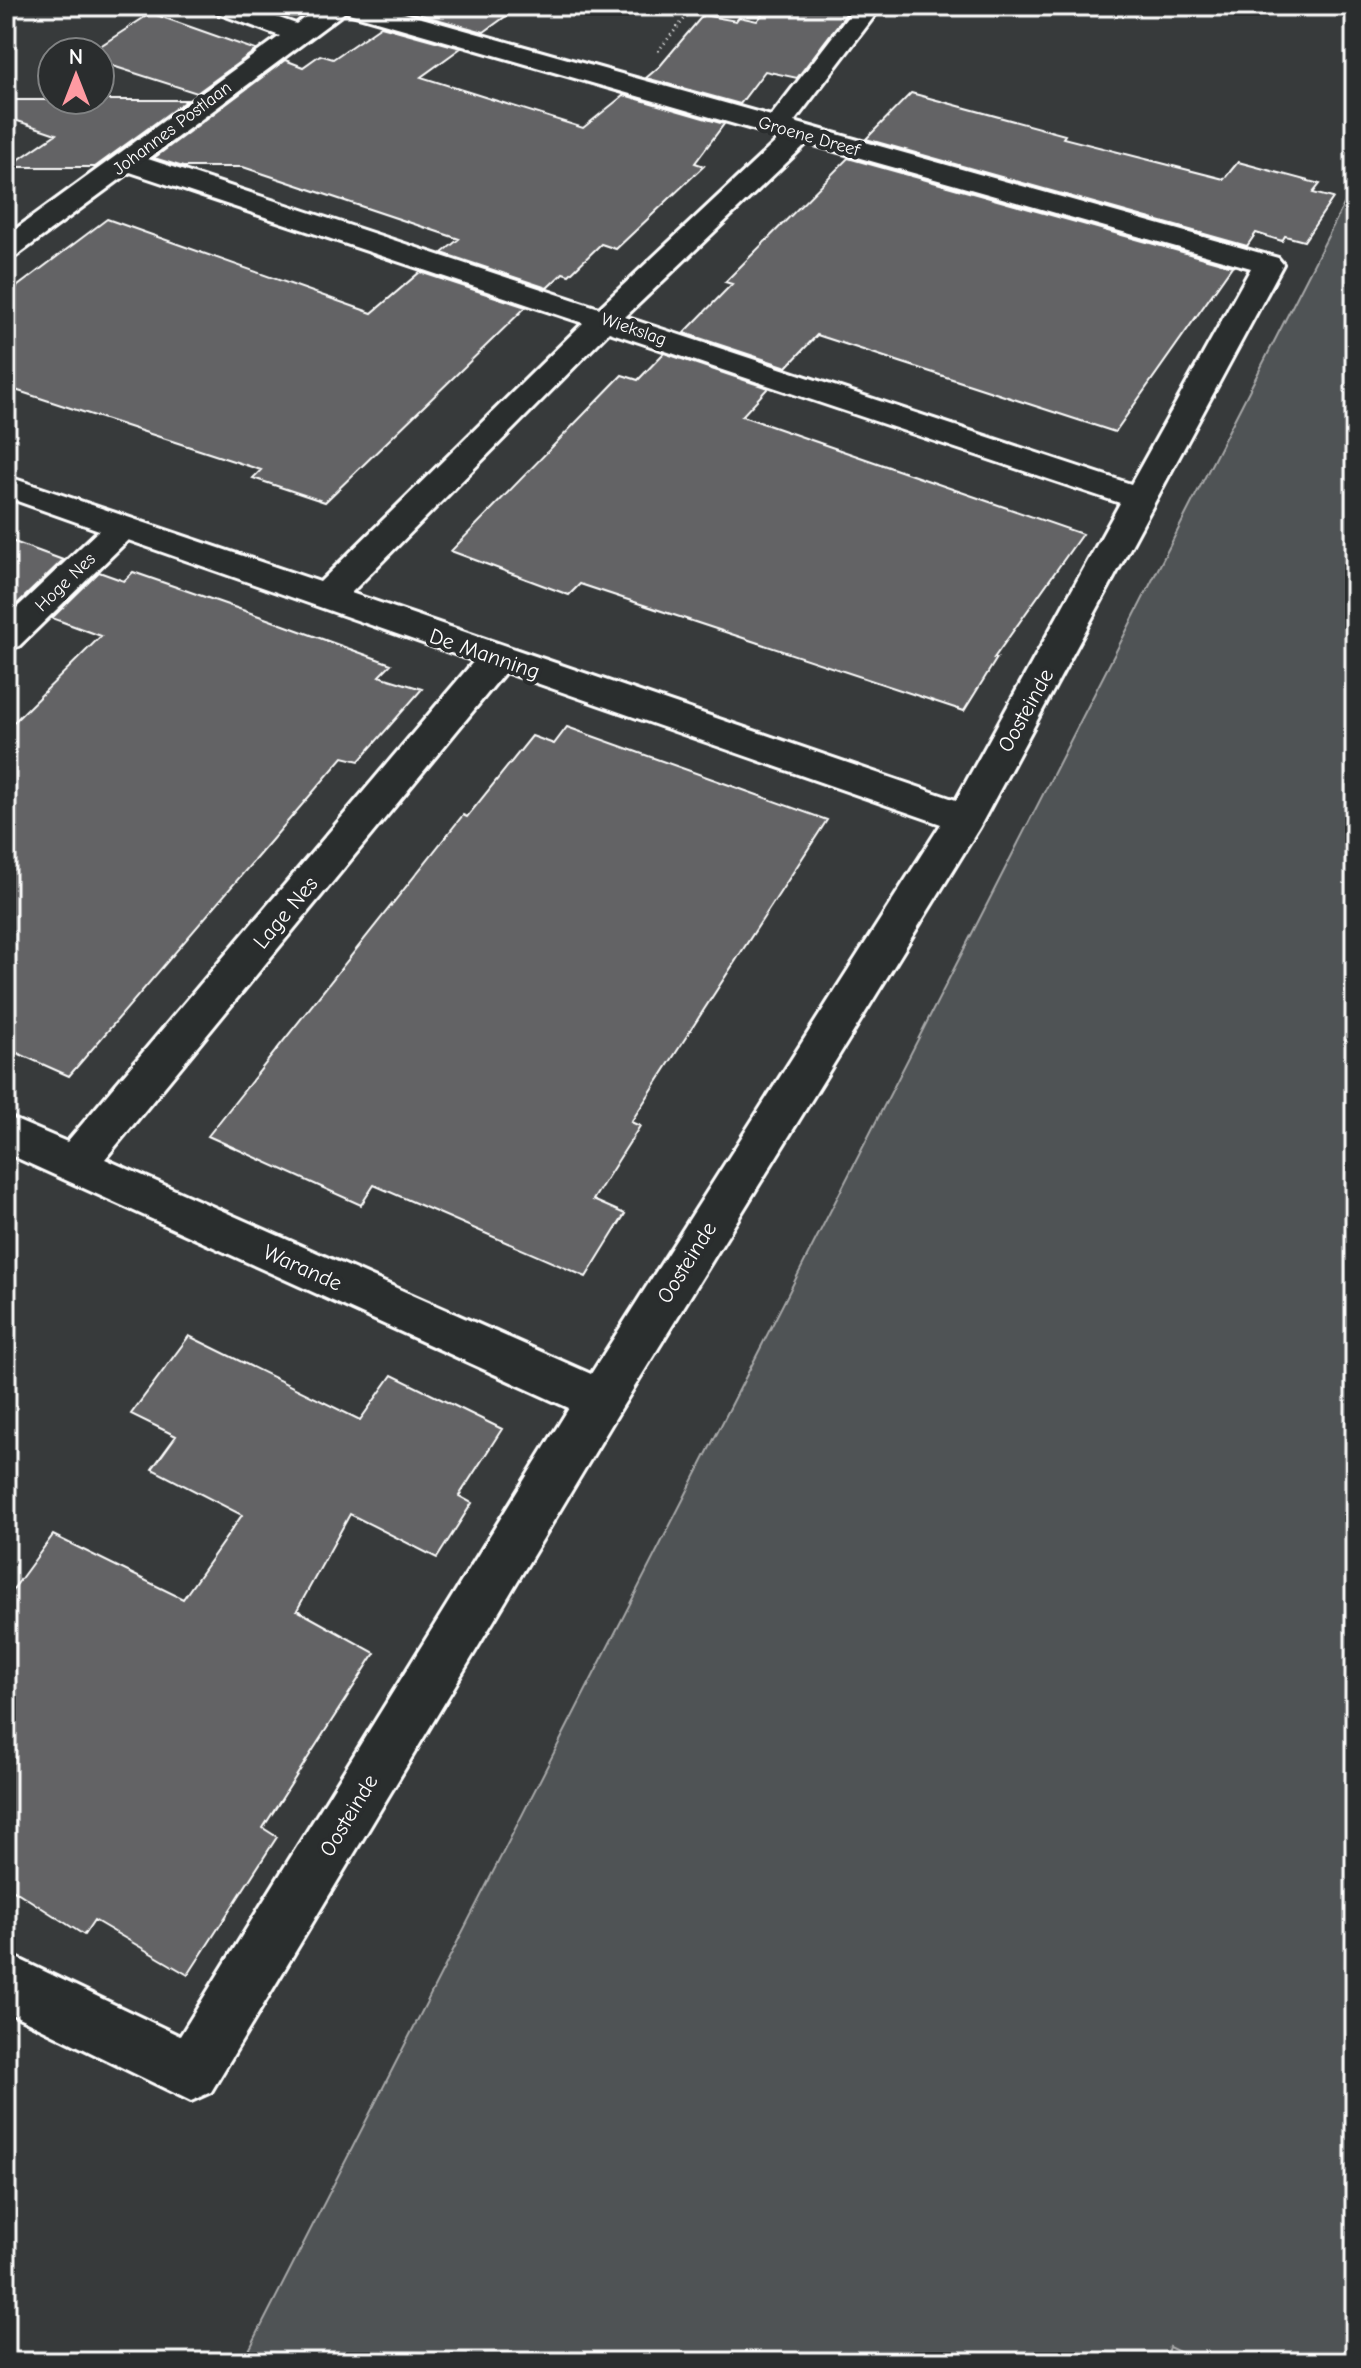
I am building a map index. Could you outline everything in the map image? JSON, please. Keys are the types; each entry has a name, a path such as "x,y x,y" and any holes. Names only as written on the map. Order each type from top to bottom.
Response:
{"street":[{"path":"221,6 299,34"},
{"name":"Johannes Postlaan","path":"6,250 337,6"},
{"name":"Groene Dreef","path":"350,6 1268,264"},
{"path":"326,597 605,319 788,130 869,6"},
{"name":"Wiekslag","path":"126,161 1141,499"},
{"name":"Oosteinde","path":"6,1981 191,2072 600,1400 965,818 1268,264"},
{"name":"De Manning","path":"6,486 965,818"},
{"name":"Hoge Nes","path":"6,638 123,526"},
{"name":"Lage Nes","path":"74,1165 496,658"},
{"name":"Warande","path":"6,1134 600,1400"}],"path":[{"path":"630,86 695,6"}],"shaded area":[{"path":"1355,183 1355,2362 1200,2362 1169,2347 1164,2362 243,2362"}],"building":[{"path":"409,6 520,6 484,32 403,10"},
{"path":"769,6 852,6 797,78 765,71 740,104 646,78 703,15 757,21"},
{"path":"151,13 256,50 197,93 116,67 116,36"},
{"path":"381,26 461,48 421,77 583,128 624,95 724,124 695,163 704,166 616,249 601,244 569,275 563,273 547,288 442,253 459,239 243,167 183,167 154,158 285,60 303,67 320,55 333,59"},
{"path":"911,93 1065,135 1063,138 1224,179 1238,162 1320,184 1313,193 1333,198 1304,241 1285,236 1282,241 1256,233 1247,246 866,139"},
{"path":"6,100 36,100 36,116 116,116 116,100 187,100 95,167 8,167 56,134 6,117"},
{"path":"848,158 1232,266 1115,432 817,335 787,367 684,333 732,284 725,282"},
{"path":"107,219 372,313 420,272 526,307 325,502 253,478 261,470 6,387 6,295"},
{"path":"664,353 768,388 742,416 1082,534 994,658 997,658 964,711 580,584 569,595 451,551 622,375 638,380"},
{"path":"6,539 63,560 16,605 6,601"},
{"path":"99,572 124,581 133,572 248,612 391,664 379,676 422,689 359,761 343,757 69,1076 6,1048 6,730 101,636 52,618"},
{"path":"567,727 827,820 631,1122 640,1126 593,1200 625,1214 586,1277 374,1185 361,1205 208,1136 463,815 467,817 532,736 554,744"},
{"path":"189,1336 360,1420 392,1375 502,1429 459,1496 472,1503 437,1558 350,1514 297,1610 375,1653 263,1828 277,1837 188,1975 94,1920 84,1935 6,1885 6,1599 53,1535 183,1599 242,1515 152,1469 176,1436 131,1414"}]}
